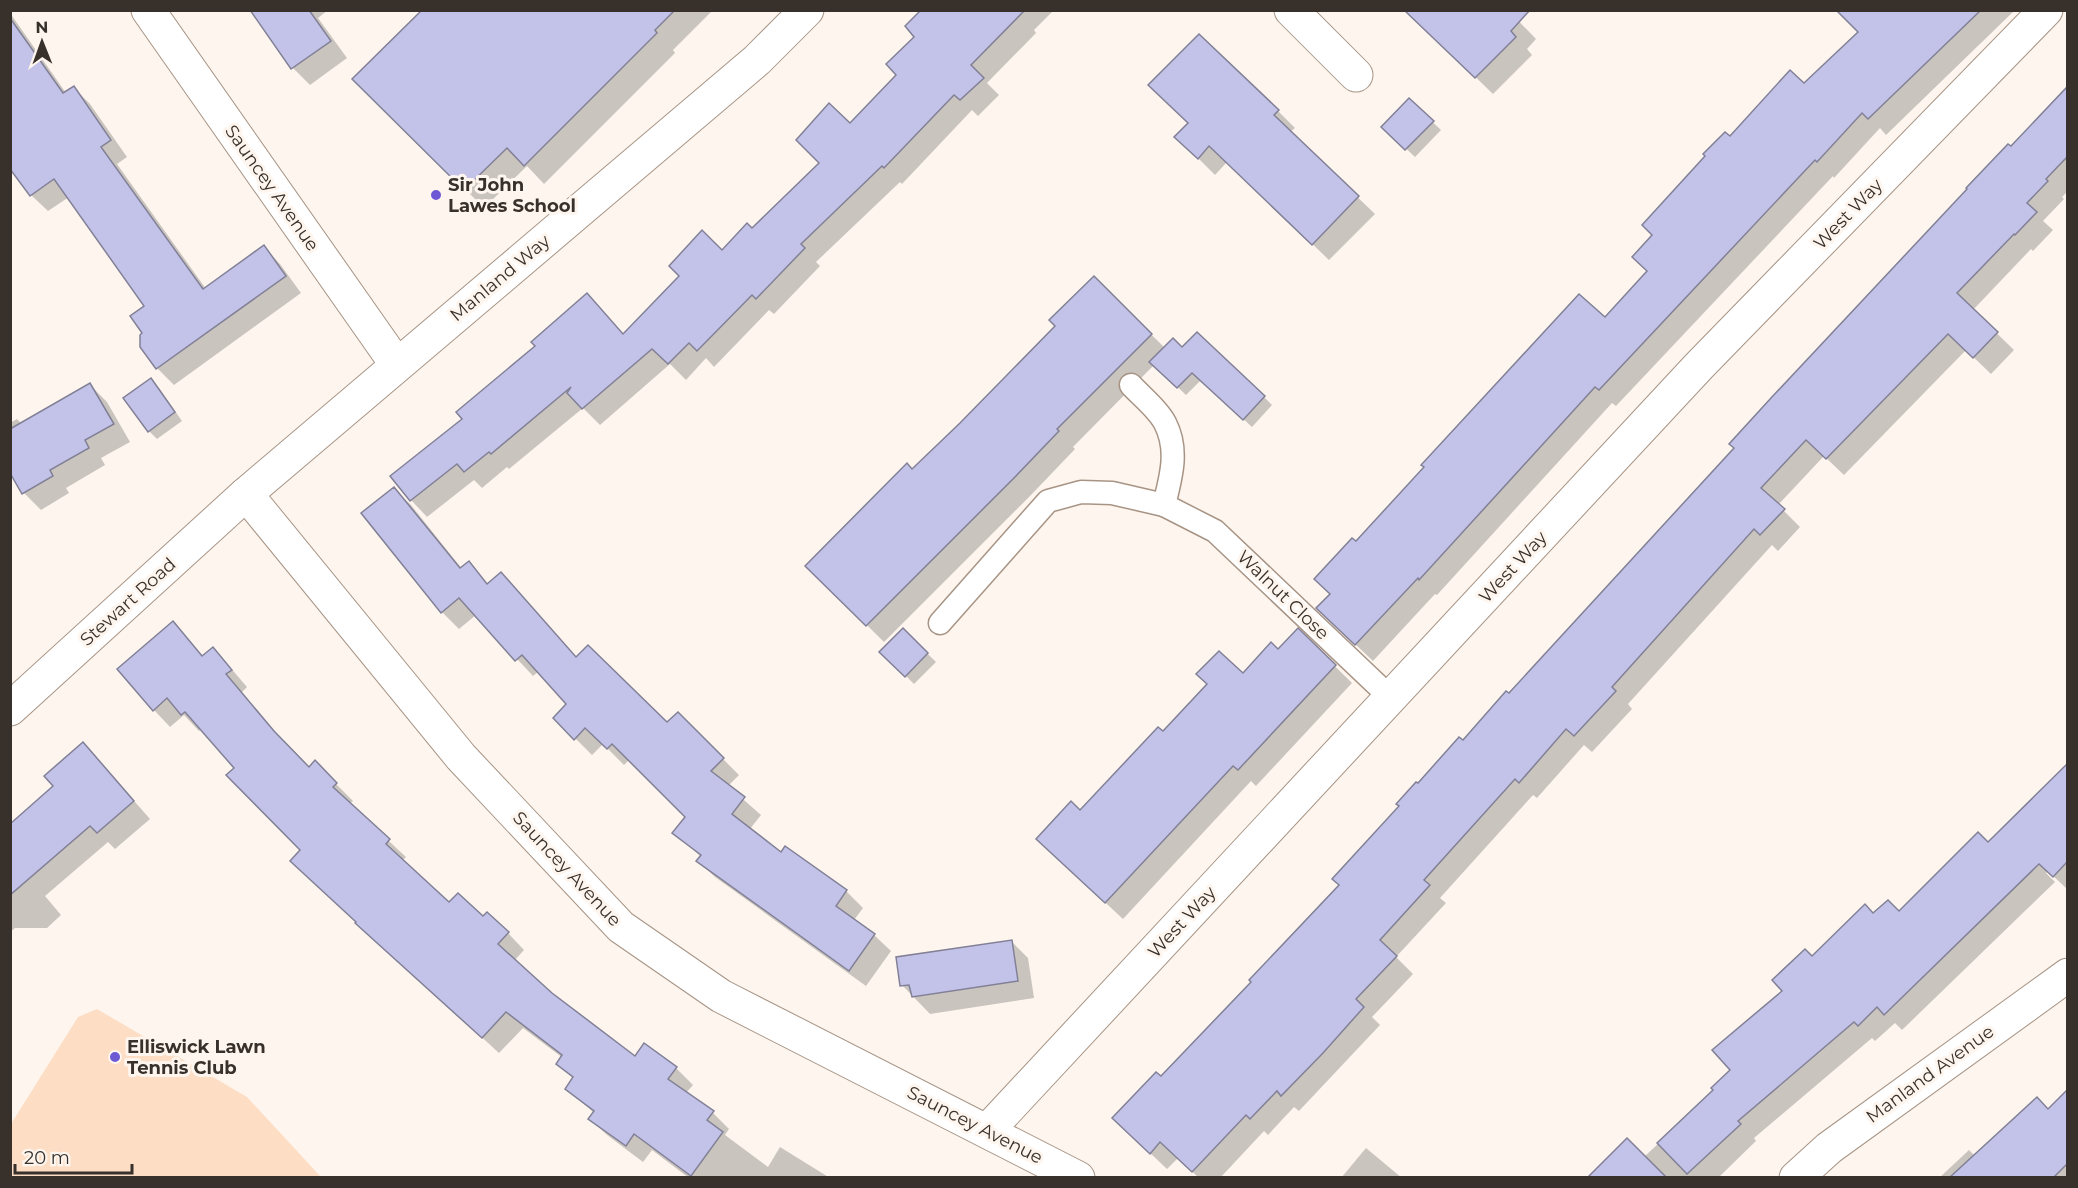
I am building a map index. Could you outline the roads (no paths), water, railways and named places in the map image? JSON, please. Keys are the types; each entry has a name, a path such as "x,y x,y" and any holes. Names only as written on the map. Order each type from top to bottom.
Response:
{"street":[{"name":"Sauncey Avenue","path":"148,10 398,365"},
{"name":"Manland Way","path":"246,494 756,60 807,10"},
{"path":"1291,10 1356,75"},
{"name":"West Way","path":"988,1130 1700,366 2046,10"},
{"name":"Sauncey Avenue","path":"246,494 461,757 621,927 721,996 988,1130 1078,1178"},
{"name":"Stewart Road","path":"10,709 246,494"},
{"name":"Manland Avenue","path":"1796,1178 1829,1148 2067,975"}],"lane":[{"path":"1131,385 1164,422 1172,442 1174,464 1164,505"},
{"name":"Walnut Close","path":"940,623 1048,501 1081,492 1112,493 1164,505 1215,531 1392,699"}],"place":[{"name":"Sir John Lawes School","path":"436,195"},
{"name":"Elliswick Lawn Tennis Club","path":"115,1057"}]}
